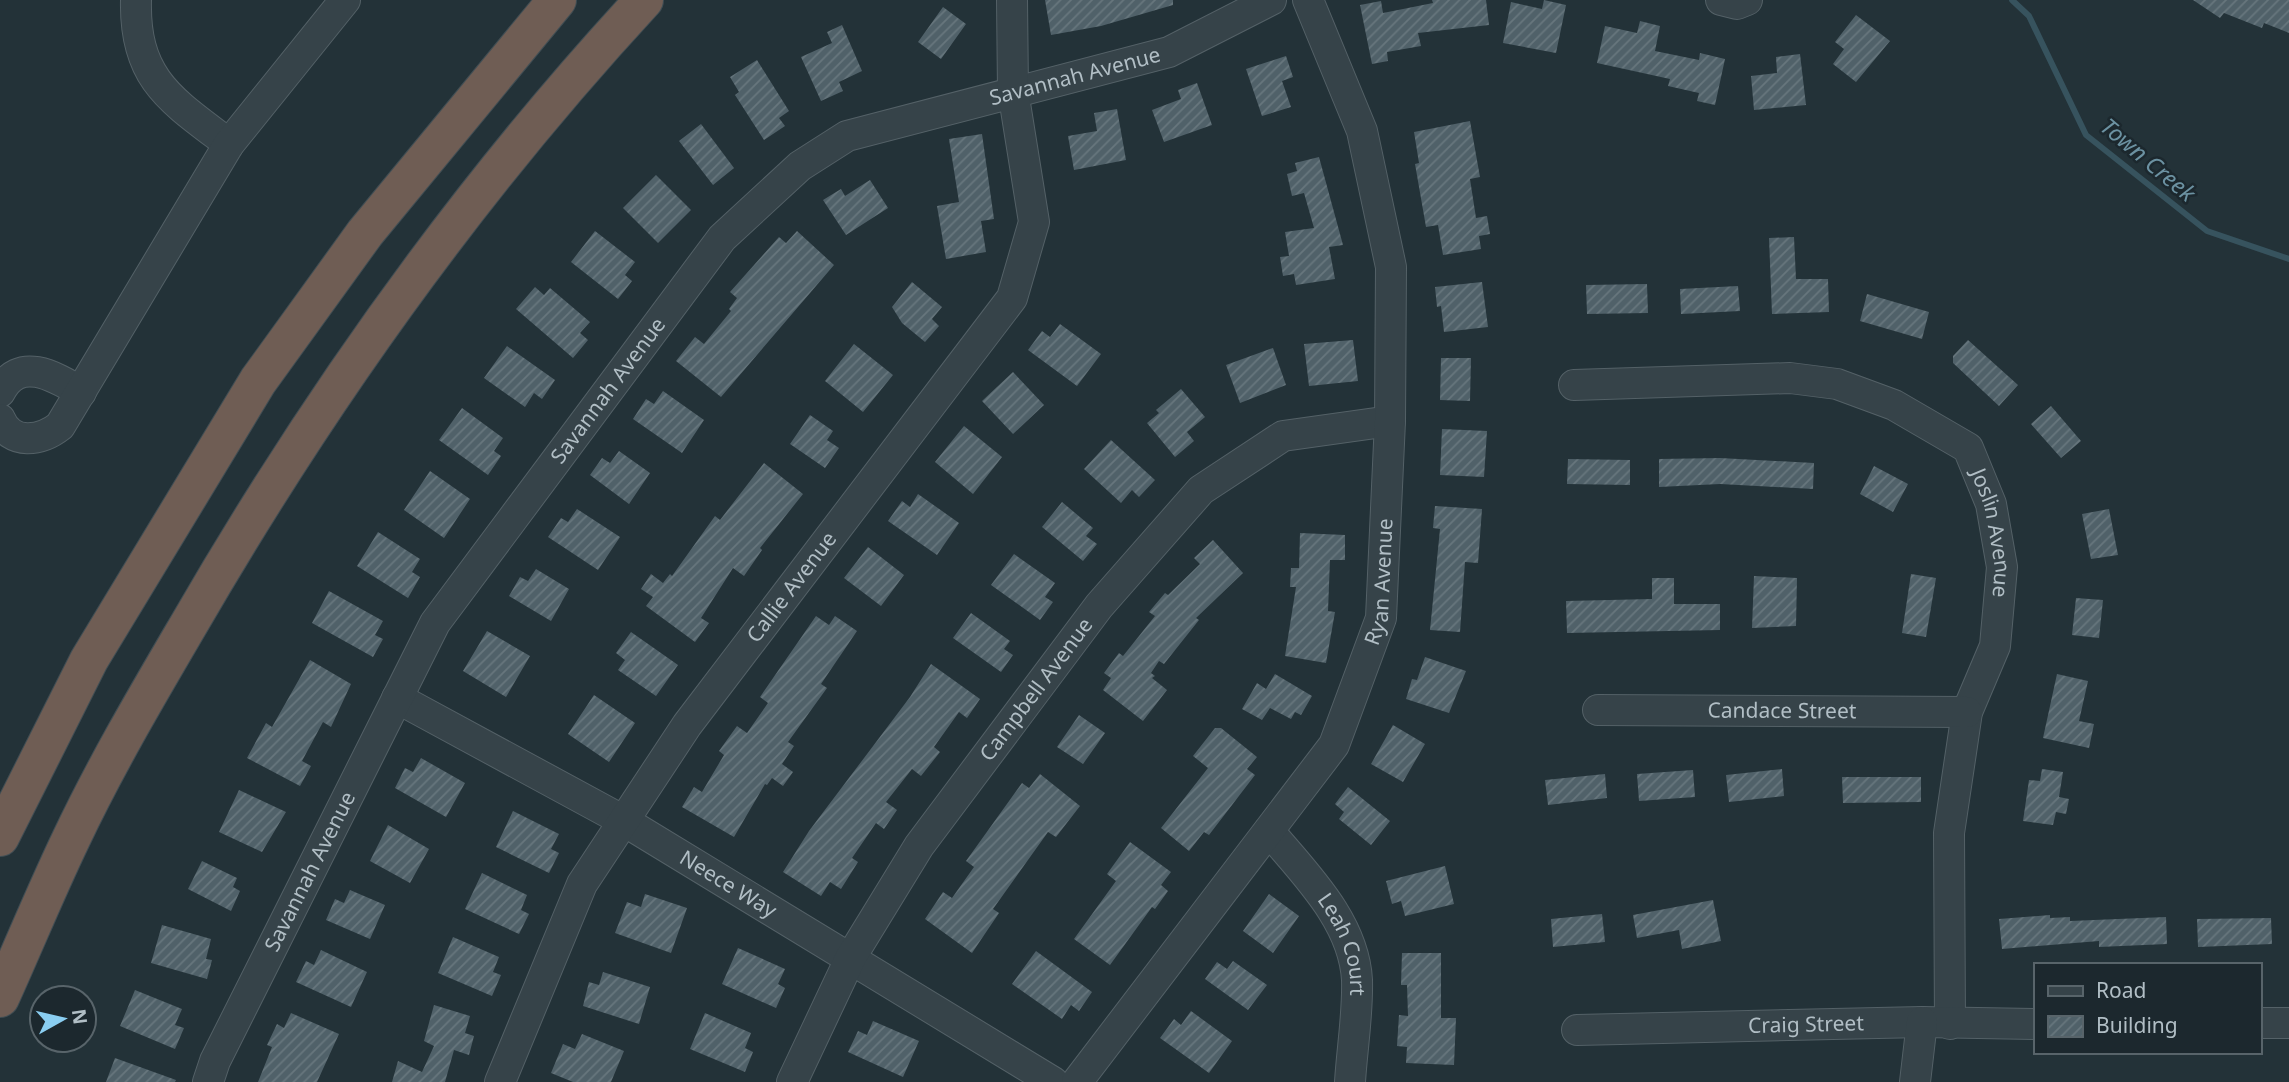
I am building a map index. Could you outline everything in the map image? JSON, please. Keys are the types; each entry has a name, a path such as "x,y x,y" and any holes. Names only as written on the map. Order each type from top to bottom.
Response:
{"highway":[{"path":"0,837 89,660 258,381 365,233 556,0"},
{"path":"0,998 71,839 111,762 250,519 367,345 433,254 521,142 644,0"}],"street":[{"path":"135,0 135,32 142,58 159,84 184,110 229,144"},
{"path":"0,419 3,427 19,438 41,437 60,426 229,144 345,0"},
{"name":"Callie Avenue","path":"500,1082 582,884 687,725 1012,298 1034,222 1013,91 1012,0"},
{"name":"Savannah Avenue","path":"208,1082 215,1060 435,623 722,238 800,166 847,136 1169,52 1271,0"},
{"name":"Ryan Avenue","path":"1077,1082 1334,745 1381,618 1390,421 1391,267 1362,131 1308,0"},
{"path":"1721,0 1737,4 1747,0"},
{"path":"0,392 9,378 32,370 49,374 81,392"},
{"name":"Joslin Avenue","path":"1574,385 1790,378 1837,384 1894,405 1968,447 1991,504 2002,567 1995,646 1967,712 1949,833 1936,1023 1915,1082"},
{"name":"Campbell Avenue","path":"792,1082 851,957 919,846 1099,606 1201,490 1283,436 1390,421"},
{"name":"Neece Way","path":"397,698 624,821 1053,1082"},
{"name":"Candace Street","path":"1598,710 1967,712"},
{"name":"Leah Court","path":"1269,831 1322,894 1345,934 1357,979 1350,1082"},
{"name":"Craig Street","path":"1577,1030 1936,1023 2034,1024"},
{"path":"2261,1023 2289,1023"}],"building":[{"path":"1045,0 1173,0 1173,5 1101,26 1051,35"},
{"path":"1432,0 1486,0 1489,25 1418,33 1421,46 1387,52 1388,61 1372,64 1360,5 1381,1 1383,13 1433,3"},
{"path":"1544,0 1566,5 1556,53 1503,43 1511,2 1542,9"},
{"path":"2193,0 2289,0 2289,33 2264,23 2262,28 2224,13 2220,18"},
{"path":"943,7 966,24 941,59 918,42"},
{"path":"1856,15 1890,41 1856,82 1833,64 1844,49 1835,42"},
{"path":"1640,21 1660,26 1655,51 1699,60 1700,53 1725,59 1715,105 1697,101 1699,93 1668,86 1670,79 1597,63 1605,26 1637,33"},
{"path":"842,25 862,71 839,82 843,91 821,101 801,57 832,43 827,32"},
{"path":"1800,54 1806,105 1754,110 1751,76 1777,73 1776,57"},
{"path":"1286,56 1293,77 1282,81 1291,107 1262,116 1246,69"},
{"path":"757,60 789,111 779,118 785,126 764,140 735,95 739,92 730,77"},
{"path":"1197,83 1212,125 1164,142 1152,110 1181,99 1178,90"},
{"path":"1117,109 1126,160 1074,170 1068,136 1097,131 1094,113"},
{"path":"1470,121 1480,177 1470,179 1476,218 1487,216 1490,234 1479,236 1481,249 1443,255 1438,225 1426,227 1415,164 1419,163 1414,132"},
{"path":"701,124 734,168 713,185 679,141"},
{"path":"982,134 994,219 981,221 986,252 946,259 937,206 959,202 949,139"},
{"path":"1319,157 1343,245 1329,247 1335,279 1296,285 1294,274 1283,276 1280,257 1289,256 1285,232 1314,228 1304,193 1292,196 1287,174 1297,171 1295,163"},
{"path":"656,175 691,210 658,243 623,208"},
{"path":"870,180 888,208 846,235 823,200 841,189 845,196"},
{"path":"595,231 635,262 625,275 632,281 618,299 571,262"},
{"path":"797,231 834,265 721,397 676,361 695,337 704,344 731,311 729,309 737,298 730,292 779,237 786,243"},
{"path":"1794,237 1796,279 1828,279 1829,312 1772,314 1769,238"},
{"path":"912,282 942,307 932,319 939,326 925,342 902,323 892,307"},
{"path":"1482,282 1488,327 1444,332 1441,306 1437,307 1435,287"},
{"path":"1647,284 1648,313 1587,314 1586,285"},
{"path":"1738,286 1740,311 1681,314 1680,289"},
{"path":"535,287 544,295 550,288 590,322 580,333 588,340 573,358 516,309"},
{"path":"1867,294 1929,312 1922,339 1860,321"},
{"path":"1060,324 1101,354 1077,386 1028,350 1042,331 1050,337"},
{"path":"1353,340 1358,381 1309,386 1304,344"},
{"path":"1968,340 2018,385 1999,406 1953,363 1953,356"},
{"path":"854,344 893,375 863,412 825,381"},
{"path":"507,346 555,380 542,399 534,393 525,407 484,378"},
{"path":"1273,348 1286,385 1240,403 1226,365"},
{"path":"1441,358 1471,358 1470,401 1440,400"},
{"path":"1013,372 1044,405 1013,434 982,401"},
{"path":"1181,389 1205,417 1187,432 1194,441 1175,457 1147,423 1159,413 1156,410"},
{"path":"663,391 704,420 682,453 633,419 646,399 654,404"},
{"path":"2051,406 2081,441 2061,458 2031,424"},
{"path":"462,408 503,438 494,451 501,456 488,475 439,440"},
{"path":"810,415 833,431 827,440 839,448 825,468 790,444"},
{"path":"964,426 1002,457 973,494 935,462"},
{"path":"1442,429 1487,431 1484,477 1440,475"},
{"path":"1111,440 1155,480 1139,497 1132,490 1121,503 1084,469"},
{"path":"619,451 650,473 629,504 590,475 602,458 610,463"},
{"path":"1720,458 1814,463 1813,489 1720,484 1659,487 1659,459"},
{"path":"1568,459 1630,460 1630,485 1567,484"},
{"path":"764,463 803,494 760,548 762,550 744,576 733,568 701,618 709,623 695,642 646,606 653,597 641,589 651,574 663,583 670,574 672,576 715,516 720,520"},
{"path":"1874,466 1908,484 1893,512 1860,494"},
{"path":"430,471 470,499 444,538 404,510"},
{"path":"918,494 959,523 937,555 888,521 902,501 910,507"},
{"path":"1062,502 1093,528 1086,536 1097,544 1083,561 1042,527"},
{"path":"1435,506 1482,509 1478,563 1465,562 1460,632 1430,630 1440,529 1433,528"},
{"path":"577,509 620,537 598,570 548,537 561,518 568,522"},
{"path":"2109,509 2118,555 2091,559 2082,514"},
{"path":"378,532 420,559 412,572 420,577 408,598 357,566"},
{"path":"1300,533 1345,535 1345,560 1330,560 1328,611 1335,612 1326,663 1285,656 1296,587 1290,587 1291,568 1299,568"},
{"path":"1213,540 1243,573 1196,618 1199,620 1164,664 1159,661 1151,673 1155,676 1152,678 1167,690 1143,721 1103,690 1111,678 1104,673 1119,653 1123,656 1155,616 1149,612 1165,593 1168,595 1200,564 1194,558"},
{"path":"868,547 904,575 881,606 844,578"},
{"path":"1014,554 1055,583 1045,597 1053,602 1040,620 991,585"},
{"path":"536,569 569,589 551,621 509,596 520,577 528,581"},
{"path":"1911,574 1936,578 1926,637 1902,633"},
{"path":"1754,576 1797,578 1796,626 1752,628"},
{"path":"1652,578 1674,578 1674,604 1720,604 1720,630 1567,633 1566,601 1652,599"},
{"path":"329,591 383,621 375,635 383,639 373,657 312,623"},
{"path":"2076,598 2103,600 2099,638 2072,635"},
{"path":"971,613 1010,641 1004,649 1013,655 1001,672 953,638"},
{"path":"816,616 829,625 835,616 857,631 821,684 827,688 788,742 794,746 782,764 793,772 783,786 772,778 765,784 734,837 682,807 694,787 702,792 724,755 719,751 737,726 747,733 768,703 760,697"},
{"path":"487,631 530,656 506,697 463,671"},
{"path":"631,632 678,665 656,696 618,670 625,660 616,653"},
{"path":"1425,657 1466,671 1449,713 1406,699 1412,679 1417,680"},
{"path":"310,660 351,684 331,727 323,722 302,761 311,766 300,786 247,758 266,723 272,727"},
{"path":"931,664 980,699 967,718 959,712 934,747 940,752 921,776 912,769 886,802 897,810 884,829 876,823 852,858 858,862 841,889 830,882 821,896 783,872 809,831 910,697"},
{"path":"1275,674 1312,696 1301,715 1295,712 1291,719 1270,708 1262,720 1242,709 1257,683 1266,689"},
{"path":"2057,674 2088,681 2079,721 2094,724 2089,748 2043,738"},
{"path":"594,695 635,723 609,762 568,734"},
{"path":"1079,715 1105,733 1083,764 1057,747"},
{"path":"1393,725 1425,744 1403,782 1371,764"},
{"path":"1215,728 1221,728 1257,757 1247,769 1255,775 1209,835 1204,832 1189,851 1161,828 1208,768 1193,756"},
{"path":"421,758 465,783 446,817 395,788 405,768 413,772"},
{"path":"1782,769 1784,796 1729,802 1726,775"},
{"path":"2042,769 2063,772 2059,797 2069,799 2066,814 2056,812 2053,825 2023,821 2029,780 2040,781"},
{"path":"1693,770 1695,797 1639,801 1637,774"},
{"path":"1040,774 1080,806 1056,837 1048,832 993,909 999,913 972,953 925,919 943,892 952,898 974,867 966,861 1022,783 1029,788"},
{"path":"1605,774 1607,798 1548,805 1545,780"},
{"path":"1842,777 1921,777 1921,802 1843,803"},
{"path":"1348,787 1390,821 1371,845 1339,819 1344,812 1335,804"},
{"path":"239,790 286,812 262,852 219,832"},
{"path":"513,811 559,834 551,849 559,853 549,873 496,847"},
{"path":"388,825 429,849 410,883 370,861"},
{"path":"1130,842 1171,872 1161,885 1168,891 1155,909 1152,907 1110,965 1074,939 1116,881 1107,874"},
{"path":"202,861 237,878 233,887 240,891 231,911 188,889"},
{"path":"1445,866 1454,904 1405,916 1401,901 1392,904 1386,881"},
{"path":"482,873 527,895 521,910 529,914 519,934 465,909"},
{"path":"350,890 385,905 370,939 326,920 335,899 344,903"},
{"path":"645,894 687,908 671,953 615,933 627,902 641,907"},
{"path":"1269,894 1299,916 1273,953 1243,931"},
{"path":"1713,900 1721,941 1682,949 1679,930 1637,938 1633,915"},
{"path":"1602,914 1605,942 1553,947 1551,919"},
{"path":"2050,915 2050,918 2070,917 2070,921 2166,917 2167,944 2099,947 2099,941 2002,949 1999,919"},
{"path":"2271,918 2272,944 2198,947 2197,919"},
{"path":"162,925 211,939 206,959 212,960 207,979 151,963"},
{"path":"453,937 499,957 493,972 501,975 492,996 438,973"},
{"path":"738,948 785,969 778,984 785,988 776,1008 722,984"},
{"path":"321,950 367,972 351,1007 296,982 306,961 314,965"},
{"path":"1036,951 1092,992 1079,1011 1071,1005 1062,1019 1012,984"},
{"path":"1402,953 1441,953 1441,1018 1456,1018 1454,1065 1406,1063 1407,1047 1397,1046 1399,1015 1408,1016 1407,985 1401,985"},
{"path":"1233,961 1267,985 1248,1010 1205,979 1217,962 1227,969"},
{"path":"603,972 650,987 639,1024 583,1006 589,982 599,985"},
{"path":"135,990 182,1009 175,1025 184,1028 175,1049 120,1026"},
{"path":"434,1005 470,1016 465,1033 474,1036 469,1055 454,1050 445,1082 392,1082 398,1061 422,1072 434,1046 424,1041"},
{"path":"1191,1011 1232,1041 1209,1073 1160,1038 1174,1019 1181,1025"},
{"path":"291,1013 339,1034 317,1082 258,1082 272,1047 267,1045 277,1024 284,1028"},
{"path":"705,1013 751,1033 745,1048 753,1052 745,1072 690,1049"},
{"path":"873,1021 919,1041 903,1077 848,1052 858,1031 867,1035"},
{"path":"582,1034 624,1051 611,1082 573,1082 551,1073 563,1044 575,1049"},
{"path":"115,1058 176,1080 106,1082"}],"waterway":[{"name":"Town Creek","path":"2012,0 2029,16 2086,135 2207,231 2289,259"}]}
